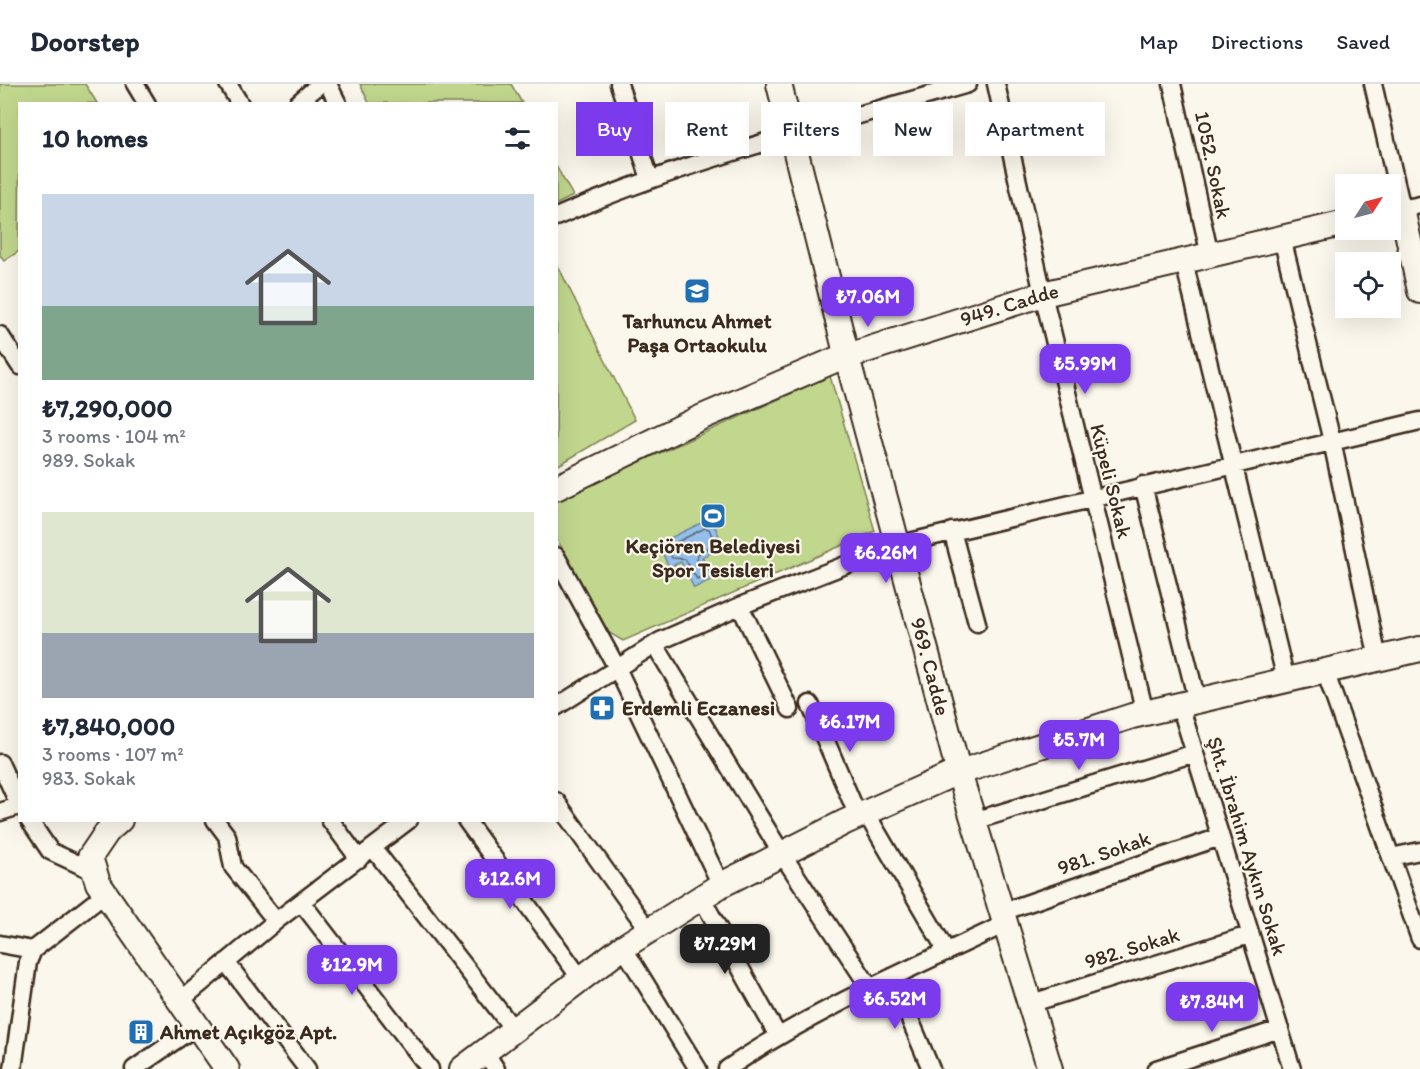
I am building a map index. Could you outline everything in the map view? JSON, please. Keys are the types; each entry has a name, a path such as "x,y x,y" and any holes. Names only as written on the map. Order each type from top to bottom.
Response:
{"street":[{"path":"135,84 146,102"},
{"path":"228,84 239,102"},
{"path":"299,102 320,84"},
{"path":"328,84 337,102"},
{"path":"620,84 650,179"},
{"name":"969. Cadde","path":"779,84 783,102"},
{"path":"861,115 969,84"},
{"name":"Küpeli Sokak","path":"996,84 1091,497 1145,713"},
{"name":"1052. Sokak","path":"1172,84 1210,256"},
{"path":"1373,84 1404,209 1420,291"},
{"path":"558,217 650,179 761,144"},
{"name":"969. Cadde","path":"795,156 959,773 1050,1069"},
{"name":"949. Cadde","path":"558,487 700,418 847,357 1043,294 1335,226"},
{"path":"1282,238 1332,441 1378,659"},
{"path":"1184,262 1286,680"},
{"path":"0,334 18,363"},
{"path":"558,705 655,645 740,606 897,544 1420,421"},
{"name":"Şht. İbrahim Aykın Sokak","path":"1143,485 1189,703 1195,753 1292,1069"},
{"path":"952,531 977,623"},
{"path":"558,560 614,670 711,891 778,1036"},
{"path":"558,577 614,670"},
{"path":"740,606 790,709"},
{"path":"655,645 783,854 870,988"},
{"path":"462,1069 491,1060 514,1030 623,947 711,891 862,815 959,773 1145,713 1420,649"},
{"path":"1325,671 1420,939"},
{"path":"810,704 862,815 947,952"},
{"path":"974,821 1195,753"},
{"path":"0,763 18,805"},
{"path":"558,804 649,931"},
{"path":"0,812 18,807"},
{"path":"30,822 50,850 100,883"},
{"path":"118,822 107,832 90,857 100,883 227,1069"},
{"path":"216,822 227,836 233,867 276,921"},
{"path":"331,822 359,859"},
{"path":"181,1000 276,921 406,822"},
{"path":"467,822 581,979"},
{"name":"981. Sokak","path":"727,1069 778,1036 892,977 947,952 1004,918 1221,837"},
{"path":"373,848 514,1030"},
{"path":"1391,857 1420,851"},
{"path":"13,1069 28,962 33,950 100,883"},
{"path":"302,903 430,1069"},
{"name":"982. Sokak","path":"1029,1004 1249,935"},
{"path":"0,944 33,950"},
{"path":"623,947 698,1069"},
{"path":"226,962 307,1069"},
{"path":"892,977 931,1069"},
{"path":"134,1069 198,1025"},
{"path":"1156,1069 1280,1029"}],"green space":[{"path":"0,84 85,84 96,102 18,102 18,252 4,261 0,255"},
{"path":"360,84 511,84 521,102 369,102"},
{"path":"558,170 573,196 558,204"},
{"path":"558,266 635,420 558,465"},
{"name":"Keçiören Belediyesi Spor Tesisleri","path":"830,376 875,531 623,641 606,631 558,541 558,499"}],"water":[{"path":"711,518 724,547 702,557 713,579 694,588 681,562 669,567 658,544"}],"place":[{"name":"Tarhuncu Ahmet Paşa Ortaokulu","path":"697,291"},
{"name":"Keçiören Belediyesi Spor Tesisleri","path":"713,516"},
{"name":"Erdemli Eczanesi","path":"602,708"},
{"name":"Ahmet Açıkgöz Apt.","path":"141,1032"}]}
